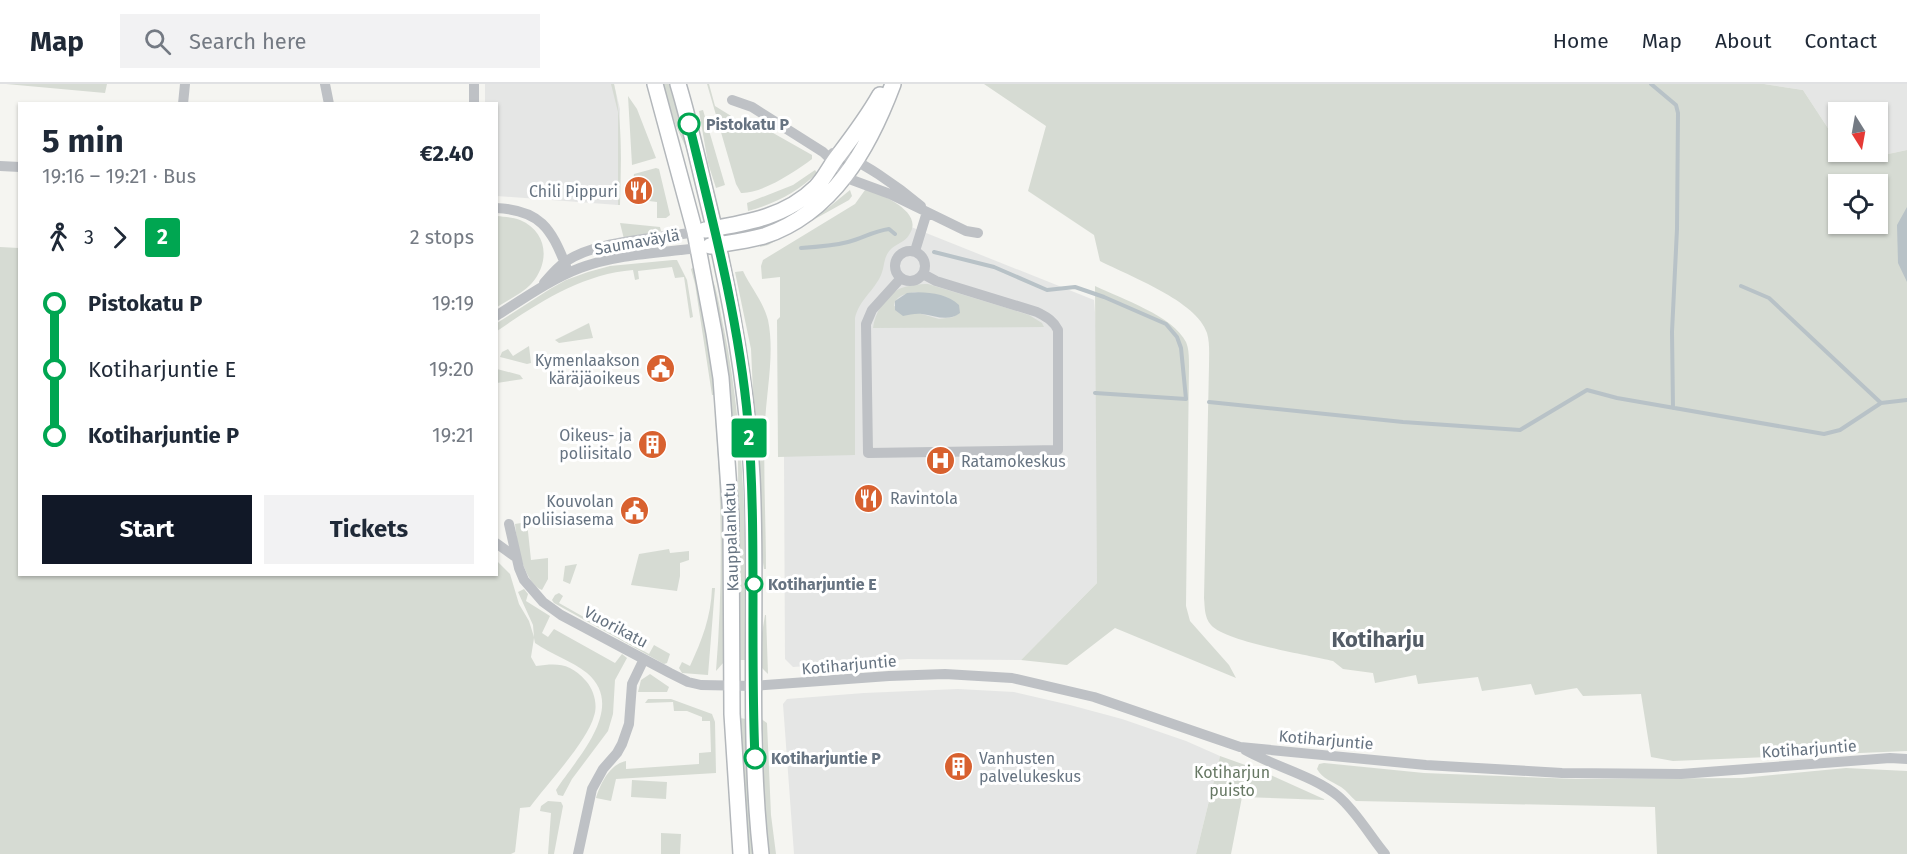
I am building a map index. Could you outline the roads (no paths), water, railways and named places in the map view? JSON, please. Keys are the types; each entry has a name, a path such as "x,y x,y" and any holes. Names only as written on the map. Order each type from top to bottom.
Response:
{"main road":[{"name":"Kauppalankatu","path":"655,84 695,232 714,333 726,427 733,574 733,760 741,854"},
{"name":"Kauppalankatu","path":"678,84 715,228 740,357 750,453 755,770 761,854"},
{"name":"Saumaväylä","path":"695,232 766,218 797,203 818,185 832,156 864,123 886,84"},
{"path":"698,248 753,239 779,229 825,201 855,161 876,125 893,84"}],"street":[{"path":"183,102 185,84"},
{"path":"325,84 329,102"},
{"path":"474,84 474,102"},
{"path":"732,100 752,107 832,156 855,161 911,198 927,212"},
{"path":"832,156 845,175 852,180 966,231 978,233"},
{"path":"0,166 18,167"},
{"path":"498,208 520,211 538,219 554,239 567,267"},
{"path":"915,251 927,212"},
{"name":"Saumaväylä","path":"498,315 538,290 591,250 695,232"},
{"name":"Saumaväylä","path":"567,267 698,248"},
{"path":"905,251 915,251 923,257 925,262 923,274 912,281 901,278 895,267 897,257 905,251"},
{"path":"901,278 872,310 867,324 868,453 1058,450 1058,330 1054,324 1049,318 1037,312 936,281 923,274"},
{"path":"509,524 514,556"},
{"name":"Vuorikatu","path":"498,544 514,556 524,580 547,606 688,682 701,685 753,686"},
{"path":"578,854 592,789 603,769 622,744 629,724 632,684 644,659"},
{"name":"Kotiharjuntie","path":"753,686 923,675 977,675 1012,678 1094,697 1240,747 1426,765 1562,773 1681,774 1890,758 1907,759"},
{"path":"1240,747 1261,759 1322,785 1338,796 1385,854"}],"waterway":[{"path":"1651,84 1676,105 1678,113 1677,229 1672,332 1673,408"},
{"path":"801,248 842,243 889,229 895,234"},
{"path":"934,252 994,267 1047,290 1075,287 1104,297 1166,324 1177,337 1181,348 1186,399 1095,393"},
{"path":"1741,286 1769,298 1881,403"},
{"path":"1209,402 1403,422 1520,430 1587,390 1617,398 1824,434 1840,430 1881,403 1907,400"}],"place":[{"name":"Pistokatu P","path":"689,124"},
{"name":"Chili Pippuri","path":"639,191"},
{"name":"Kymenlaakson käräjäoikeus","path":"661,369"},
{"name":"Oikeus- ja poliisitalo","path":"653,444"},
{"name":"Ratamokeskus","path":"940,461"},
{"name":"Ravintola","path":"869,498"},
{"name":"Kouvolan poliisiasema","path":"635,510"},
{"name":"Kotiharjuntie E","path":"754,584"},
{"name":"Kotiharjuntie P","path":"755,758"},
{"name":"Vanhusten palvelukeskus","path":"958,767"}],"district":[{"name":"Kotiharju","path":"1378,639"}],"park label":[{"name":"Kotiharjun puisto","path":"1232,781"}]}
